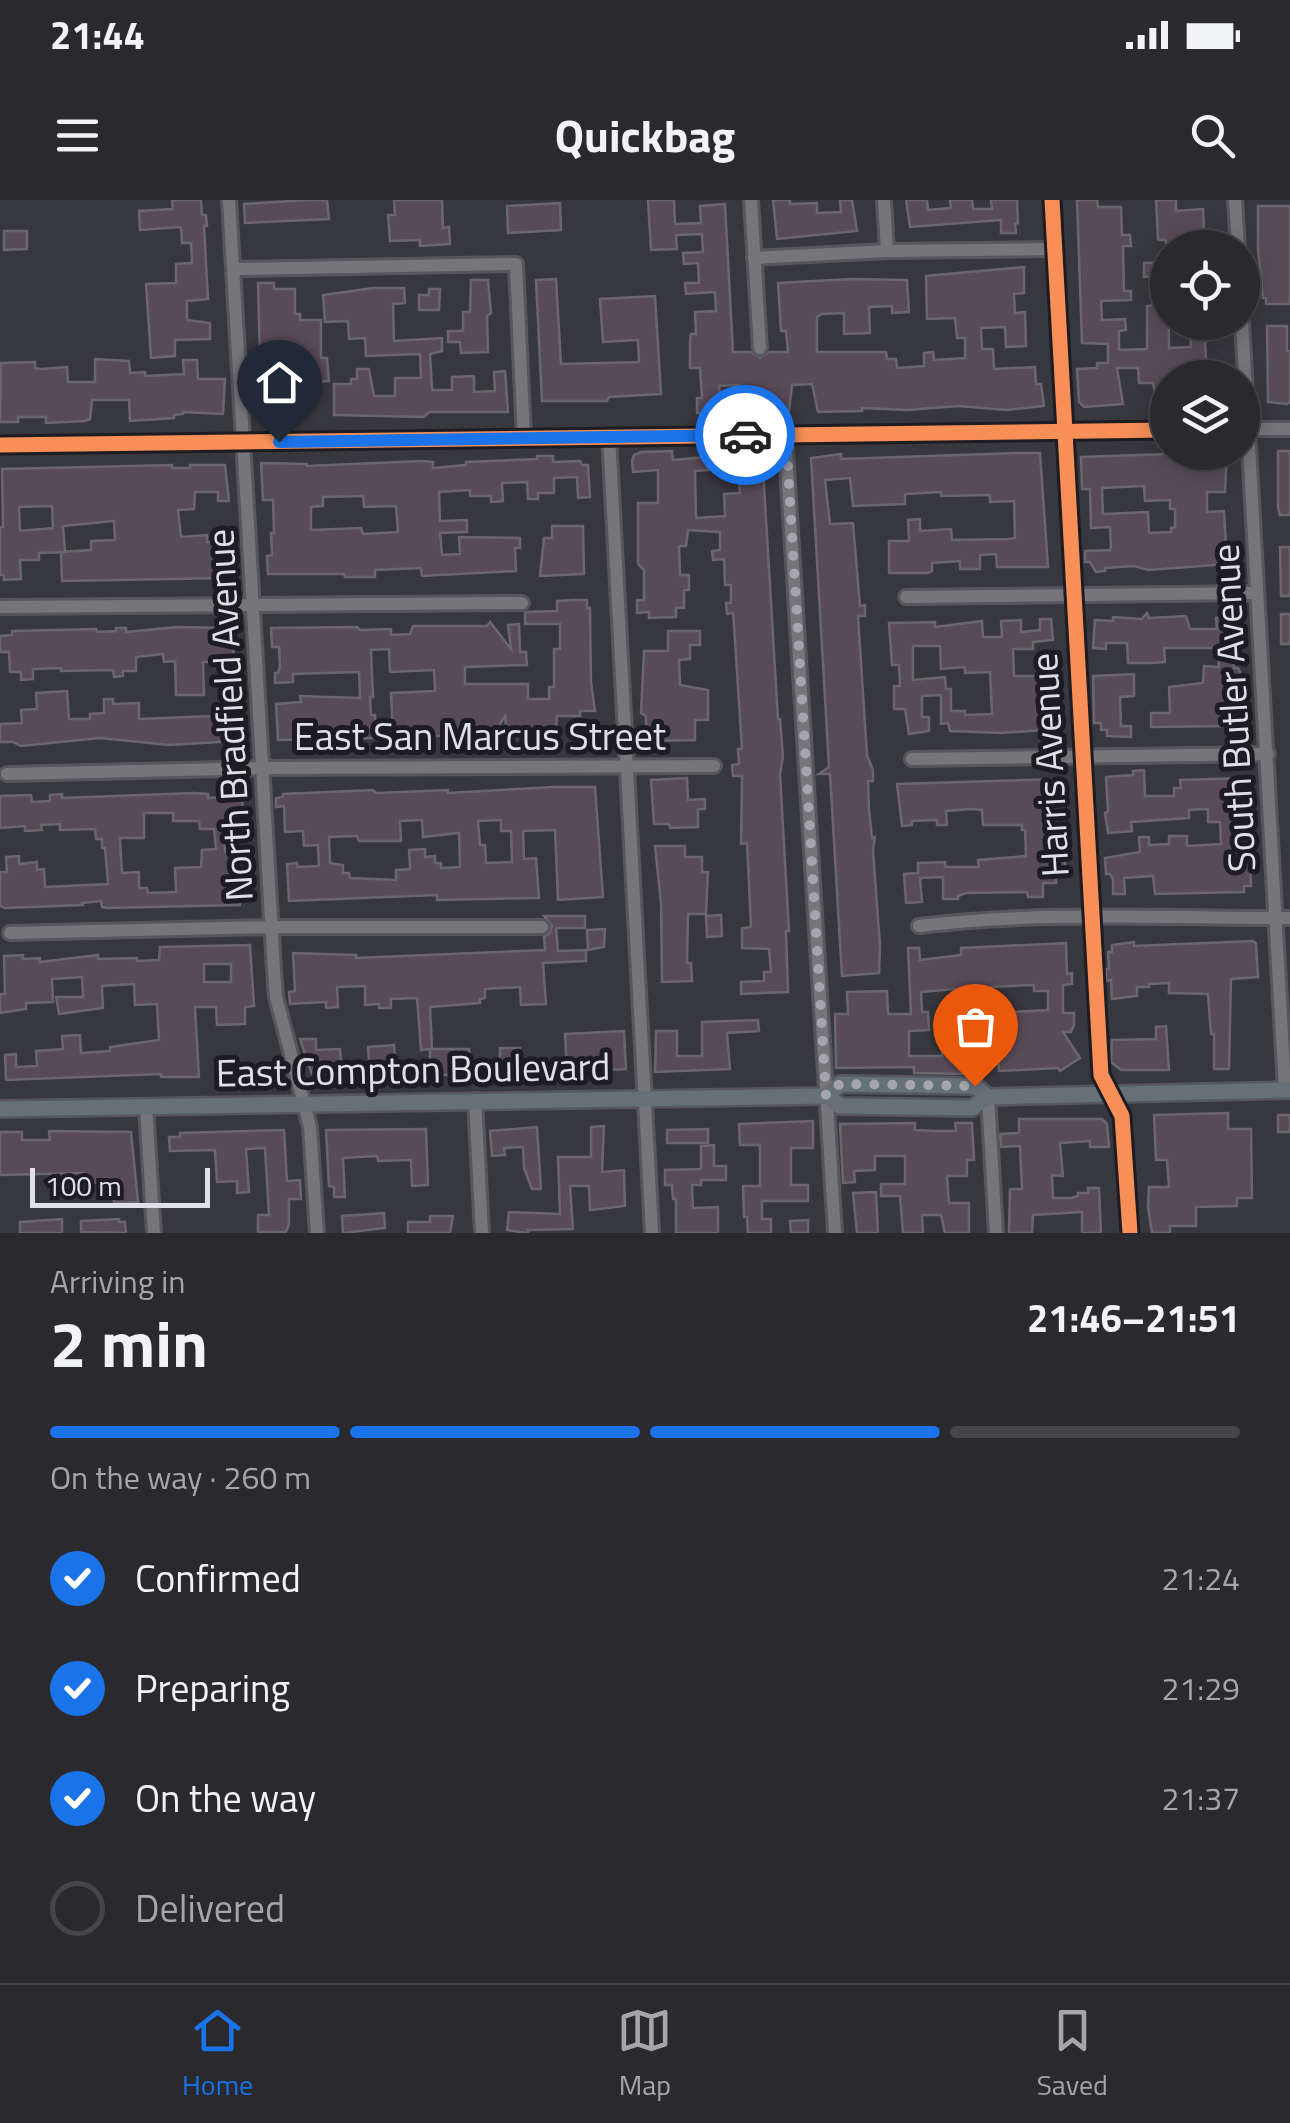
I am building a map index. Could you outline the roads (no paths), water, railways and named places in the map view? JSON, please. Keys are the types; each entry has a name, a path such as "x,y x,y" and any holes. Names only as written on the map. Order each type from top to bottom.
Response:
{"main road":[{"name":"East Compton Boulevard","path":"0,1108 826,1096 840,1084 975,1086 988,1096 1287,1090"}],"street":[{"name":"North Bradfield Avenue","path":"229,200 276,997 310,1128 318,1233"},
{"path":"751,200 760,348"},
{"path":"884,200 887,251"},
{"name":"Harris Avenue","path":"1052,200 1100,1075 1122,1116 1130,1233"},
{"path":"1235,200 1237,230"},
{"path":"754,258 887,251 1054,249"},
{"path":"235,270 516,264 524,438"},
{"path":"1260,429 1290,429"},
{"path":"0,445 1150,430"},
{"path":"786,435 835,1233"},
{"path":"609,436 652,1233"},
{"name":"South Butler Avenue","path":"1248,470 1284,918 1287,1090"},
{"path":"906,598 1257,593"},
{"path":"0,607 522,603"},
{"path":"912,758 1268,754"},
{"name":"East San Marcus Street","path":"7,774 263,768 714,766"},
{"path":"919,926 1091,918 1284,918"},
{"path":"10,933 542,928"},
{"path":"988,1096 996,1233"},
{"path":"475,1100 482,1233"},
{"path":"146,1107 154,1233"}]}
